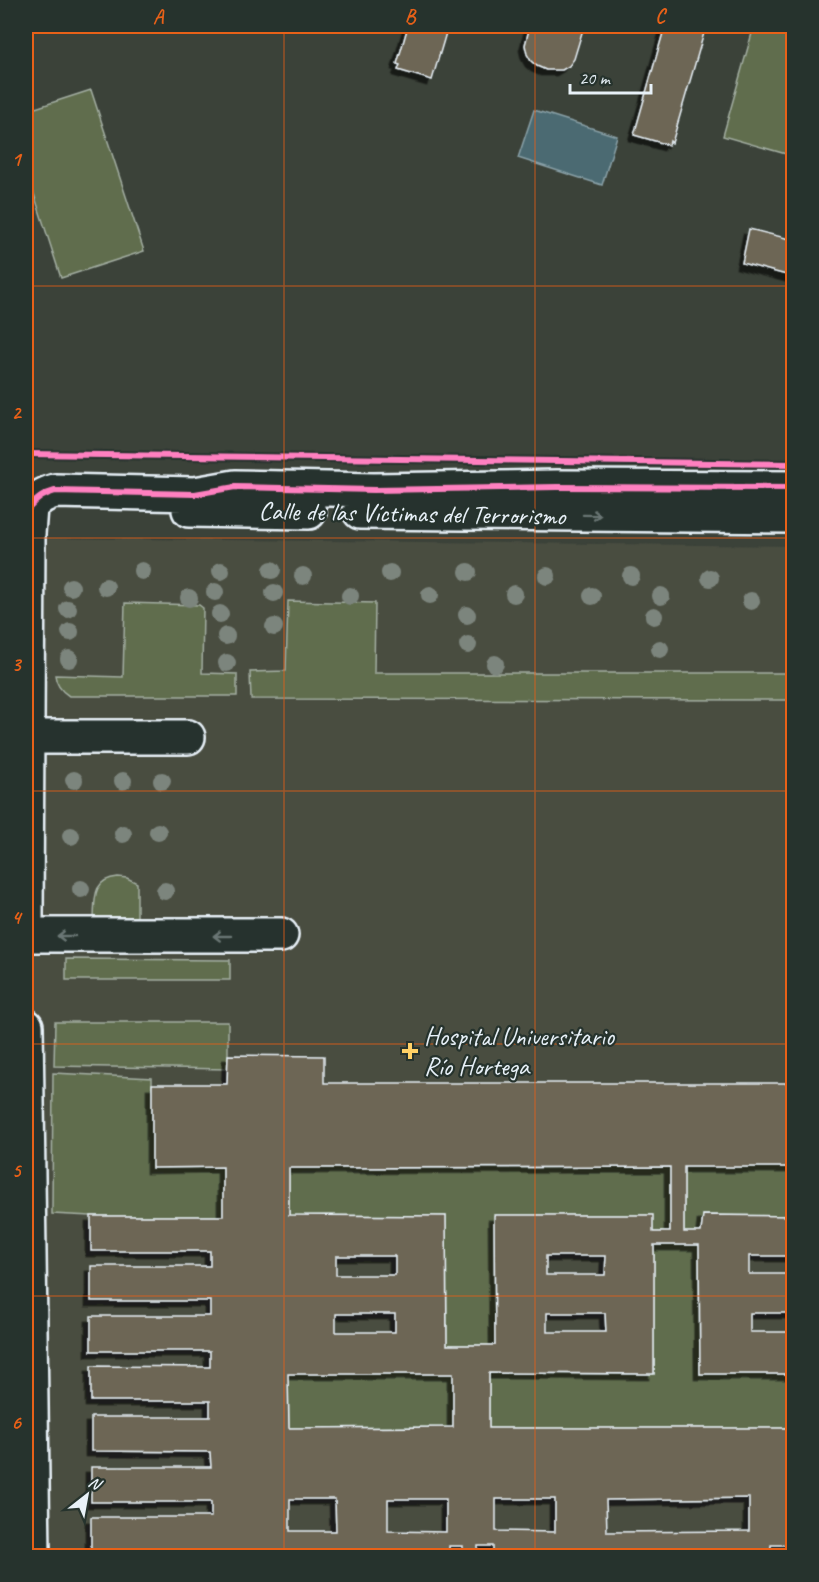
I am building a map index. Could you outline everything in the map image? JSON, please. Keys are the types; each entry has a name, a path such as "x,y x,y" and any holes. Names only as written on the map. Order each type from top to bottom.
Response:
{"street":[{"name":"Calle de las Víctimas del Terrorismo","path":"27,499 55,491 195,494 235,487 374,490 557,487 794,488"},
{"name":"Calle de las Víctimas del Terrorismo","path":"705,487 713,494 734,500 794,503"},
{"name":"Calle de las Víctimas del Terrorismo","path":"27,499 340,512 794,516"},
{"path":"26,917 27,499"},
{"path":"28,737 188,737"},
{"path":"26,935 281,935"},
{"path":"26,1026 33,1557"}],"shaded area":[{"name":"Hospital Universitario Río Hortega","path":"26,538 793,546 793,1556 26,1556"}],"green space":[{"path":"754,26 793,26 793,156 723,136"},
{"path":"91,90 144,251 61,278 26,169 26,111"},
{"path":"288,601 375,603 374,673 790,673 792,670 790,609 793,609 793,700 251,699 250,672 286,671"},
{"path":"125,603 199,605 203,608 202,673 237,674 237,696 69,696 64,692 58,685 55,675 123,677"},
{"path":"118,877 137,883 137,920 94,919 95,897 99,886 103,882"},
{"path":"66,959 230,960 230,980 66,980"},
{"path":"55,1022 228,1022 228,1069 54,1066"},
{"path":"53,1073 152,1078 152,1167 223,1167 223,1216 52,1214"},
{"path":"670,1167 670,1232 653,1232 652,1215 495,1215 495,1345 447,1345 446,1216 289,1215 289,1168"},
{"path":"684,1167 793,1167 793,1216 703,1215 701,1232 684,1232"},
{"path":"654,1245 699,1245 700,1374 793,1374 793,1428 489,1428 489,1373 654,1374"},
{"path":"288,1374 453,1374 453,1427 289,1428"}],"water":[{"path":"534,110 617,136 602,185 518,158"}],"building":[{"path":"408,26 448,26 432,80 398,70 400,65 397,64"},
{"path":"530,26 584,26 574,59 569,66 562,70 546,70 531,61 525,45"},
{"path":"665,26 706,26 672,143 670,141 669,145 634,135"},
{"path":"749,229 794,240 794,277 742,263"},
{"path":"228,1055 324,1056 324,1083 794,1083 794,1167 684,1167 684,1232 701,1232 703,1215 794,1216 794,1256 749,1256 749,1274 794,1274 794,1313 750,1313 750,1332 794,1332 794,1374 700,1374 699,1245 654,1245 654,1374 489,1373 489,1428 794,1428 794,1556 792,1556 792,1545 771,1545 770,1556 493,1556 493,1546 478,1546 478,1556 463,1556 463,1546 449,1546 449,1556 288,1556 288,1552 260,1552 260,1556 211,1556 211,1552 91,1552 91,1517 211,1517 211,1502 91,1502 91,1467 211,1467 210,1452 91,1451 91,1417 210,1417 210,1401 91,1401 91,1366 210,1367 210,1351 91,1351 91,1316 210,1316 210,1301 91,1301 91,1266 210,1266 210,1251 91,1251 91,1216 223,1216 223,1167 152,1168 152,1084 227,1084","holes":["670,1167 670,1232 653,1232 653,1215 494,1215 495,1345 447,1345 446,1216 289,1215 289,1168","336,1256 395,1256 395,1275 336,1275","546,1256 606,1256 605,1275 546,1275","547,1313 605,1313 606,1332 547,1332","336,1314 395,1314 395,1332 336,1332","288,1374 453,1374 453,1427 289,1428","749,1498 749,1531 607,1532 606,1500","290,1499 335,1499 336,1531 290,1531","388,1499 446,1499 446,1532 388,1531","496,1499 555,1499 555,1532 496,1531"]}],"cycle path":[{"path":"26,454 794,464"},
{"path":"30,507 41,497 55,491 195,494 235,487 374,490 557,487 794,488"}],"place":[{"name":"Hospital Universitario Río Hortega","path":"410,1051"}]}
